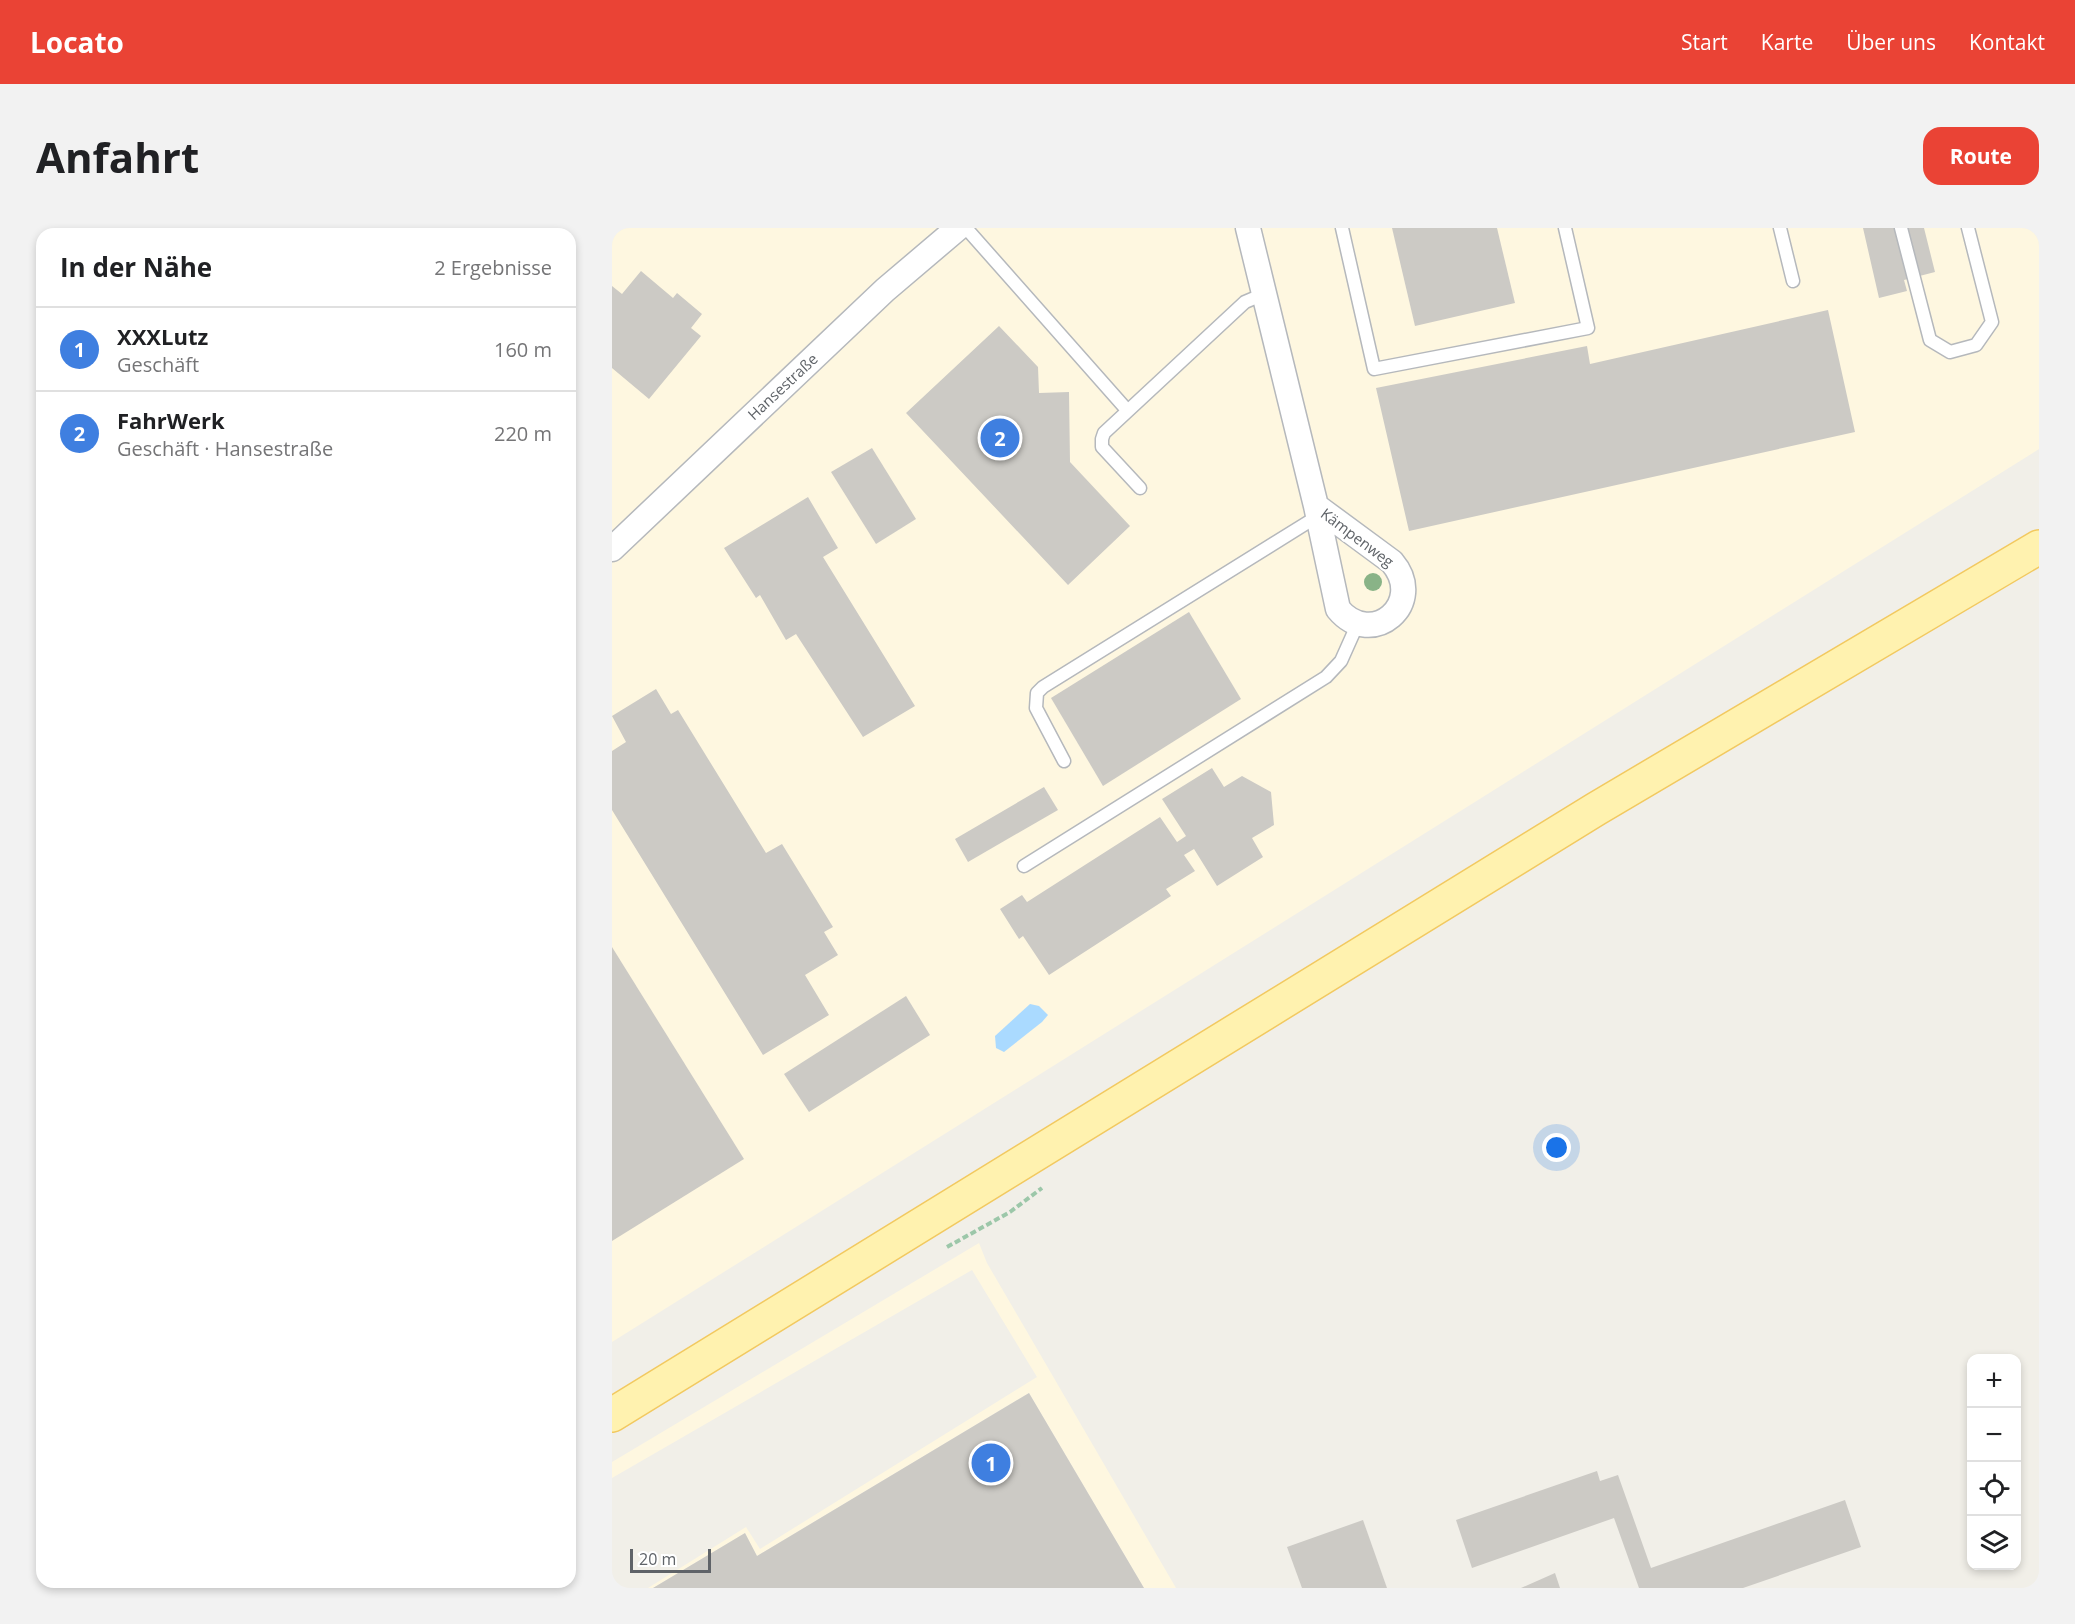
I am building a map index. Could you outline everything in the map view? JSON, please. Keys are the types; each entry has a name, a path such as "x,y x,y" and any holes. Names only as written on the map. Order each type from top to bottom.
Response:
{"main road":[{"path":"612,1415 1596,810 2039,547"}],"street":[{"name":"Hansestraße","path":"612,549 885,290 958,228"},
{"name":"Kämpenweg","path":"1248,228 1317,511 1338,609 1358,624 1383,622 1397,610 1402,600 1404,588 1401,576 1392,562 1317,511"}],"lane":[{"path":"966,228 1127,410"},
{"path":"1342,228 1374,369 1588,328 1565,228"},
{"path":"1780,228 1793,281"},
{"path":"1901,228 1930,340 1950,352 1976,345 1992,322 1968,228"},
{"path":"1140,488 1102,447 1104,433 1245,302 1264,294"},
{"path":"1064,760 1036,708 1037,693 1043,687 1317,511"},
{"path":"1024,866 1326,677 1341,661 1358,624"}],"shaded area":[{"path":"612,228 2039,228 2039,449 612,1342"},
{"path":"979,1243 987,1263 1176,1588 1144,1588 1029,1393 757,1556 745,1533 653,1588 648,1588 746,1527 760,1549 1037,1377 972,1270 612,1478 612,1462"}],"water":[{"path":"1030,1004 1039,1006 1048,1015 1004,1052 996,1048 995,1036"}],"building":[{"path":"1392,228 1497,228 1515,303 1415,326"},
{"path":"1863,228 1924,228 1935,272 1904,280 1907,291 1879,298"},
{"path":"641,271 673,298 677,293 702,314 691,328 701,336 649,399 612,368 612,286 622,294"},
{"path":"1828,310 1855,432 1409,531 1376,388 1587,346 1590,364"},
{"path":"999,326 1038,367 1039,393 1069,392 1070,462 1130,526 1068,585 906,413"},
{"path":"872,448 916,519 876,544 831,472"},
{"path":"808,497 838,548 823,557 915,706 863,737 796,634 786,640 760,595 756,598 724,548"},
{"path":"1189,612 1241,699 1103,786 1051,698"},
{"path":"656,689 671,714 678,710 766,853 782,844 833,927 824,932 838,955 805,975 829,1015 763,1055 612,810 612,751 626,742 612,716"},
{"path":"1212,768 1224,787 1242,776 1271,792 1274,825 1252,838 1263,857 1217,886 1194,849 1184,855 1195,871 1166,889 1171,896 1049,975 1023,936 1019,939 1000,909 1022,895 1027,902 1160,817 1177,842 1186,836 1162,799"},
{"path":"1044,787 1058,810 968,862 955,839"},
{"path":"612,947 744,1159 612,1241"},
{"path":"906,996 930,1035 809,1112 784,1074"},
{"path":"1029,1393 1144,1588 653,1588 745,1533 757,1556"},
{"path":"1597,1471 1600,1481 1618,1475 1651,1568 1845,1500 1861,1547 1743,1588 1639,1588 1614,1518 1472,1568 1456,1520"},
{"path":"1363,1520 1387,1588 1302,1588 1287,1547"},
{"path":"1555,1573 1560,1588 1521,1588"}],"place":[{"name":"FahrWerk","path":"1000,438"},
{"name":"XXXLutz","path":"991,1463"}]}
